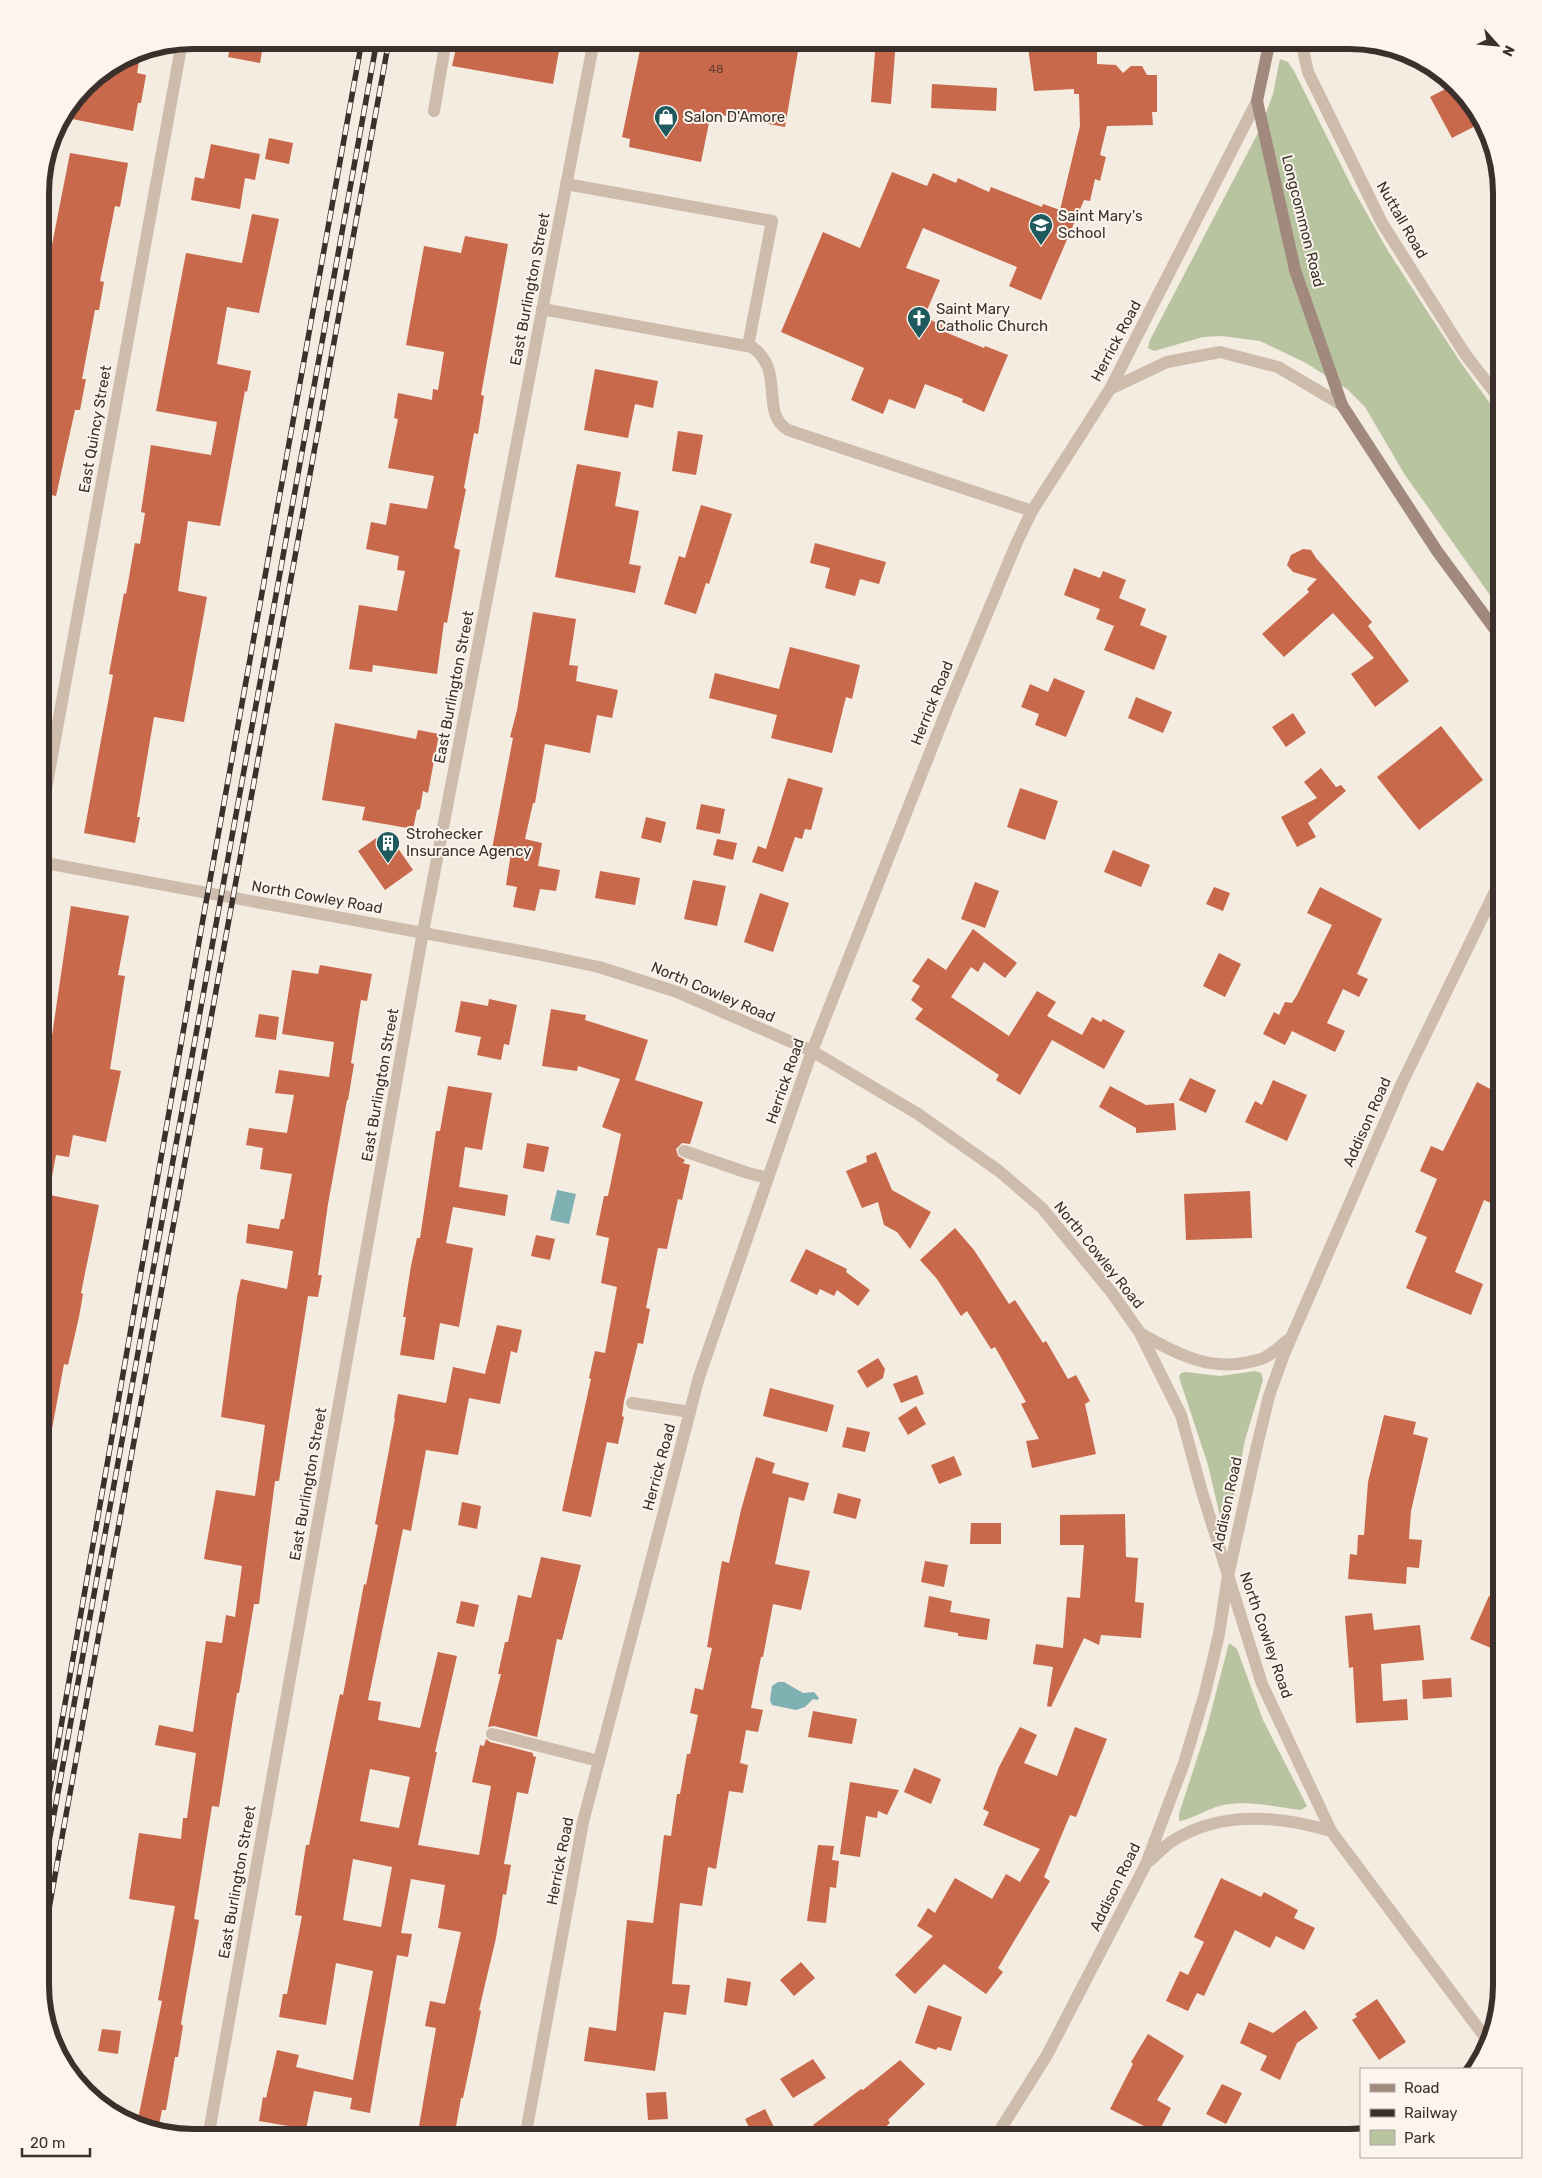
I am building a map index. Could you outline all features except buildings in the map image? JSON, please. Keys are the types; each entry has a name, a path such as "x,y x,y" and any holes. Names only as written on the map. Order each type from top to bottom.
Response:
{"street":[{"path":"434,111 444,49"},
{"name":"East Burlington Street","path":"210,2129 424,932 592,49"},
{"name":"Longcommon Road","path":"1268,49 1257,101 1296,270 1342,405 1438,552 1493,627"},
{"name":"Nuttall Road","path":"1302,49 1308,72 1382,223 1465,354 1493,390"},
{"name":"East Quincy Street","path":"49,773 181,50"},
{"name":"Herrick Road","path":"527,2129 583,1822 699,1377 812,1051 948,707 1017,542 1032,511 1110,389 1257,101"},
{"path":"566,184 772,221 748,346"},
{"path":"542,309 748,346 759,352 768,366 772,382 775,416 782,427 1032,511"},
{"name":"Longcommon Road","path":"1110,389 1167,362 1220,352 1278,367 1342,405"},
{"name":"North Cowley Road","path":"49,864 546,955 638,978 677,992 812,1051 918,1114 999,1171 1042,1208 1112,1293 1140,1333 1181,1415 1262,1684 1331,1831 1484,2035"},
{"name":"Addison Road","path":"1001,2129 1047,2055 1146,1864 1184,1763 1205,1693 1219,1634 1228,1576 1269,1396 1289,1339 1402,1083 1493,896"},
{"path":"684,1151 768,1178"},
{"name":"North Cowley Road","path":"1140,1333 1178,1354 1205,1364 1232,1364 1262,1359 1289,1339"},
{"path":"632,1403 690,1412"},
{"path":"492,1734 599,1761"},
{"path":"1146,1864 1174,1840 1208,1825 1242,1818 1300,1822 1331,1831"}],"green space":[{"path":"1280,59 1288,62 1294,71 1352,187 1388,251 1461,363 1493,407 1493,599 1405,475 1365,407 1347,389 1306,363 1260,341 1222,336 1203,337 1154,351 1148,348 1150,340 1260,129 1273,94"},
{"path":"1255,1371 1261,1373 1263,1380 1245,1440 1229,1523 1227,1528 1223,1529 1208,1465 1179,1377 1181,1373 1186,1372 1220,1376"},
{"path":"1229,1643 1237,1649 1263,1720 1307,1806 1301,1810 1253,1804 1223,1805 1179,1821 1179,1814 1206,1731"}],"water":[{"path":"557,1190 576,1194 569,1224 550,1220"},
{"path":"778,1682 784,1682 803,1693 814,1692 819,1698 818,1700 813,1699 805,1707 796,1710 772,1705 770,1700 772,1686"}],"railway":[{"path":"49,1795 203,919 360,49"},
{"path":"49,1842 375,49"},
{"path":"49,1909 387,49"}],"place":[{"name":"Salon D'Amore","path":"666,138"},
{"name":"Saint Mary's School","path":"1041,246"},
{"name":"Saint Mary Catholic Church","path":"919,339"},
{"name":"Strohecker Insurance Agency","path":"388,864"}]}
